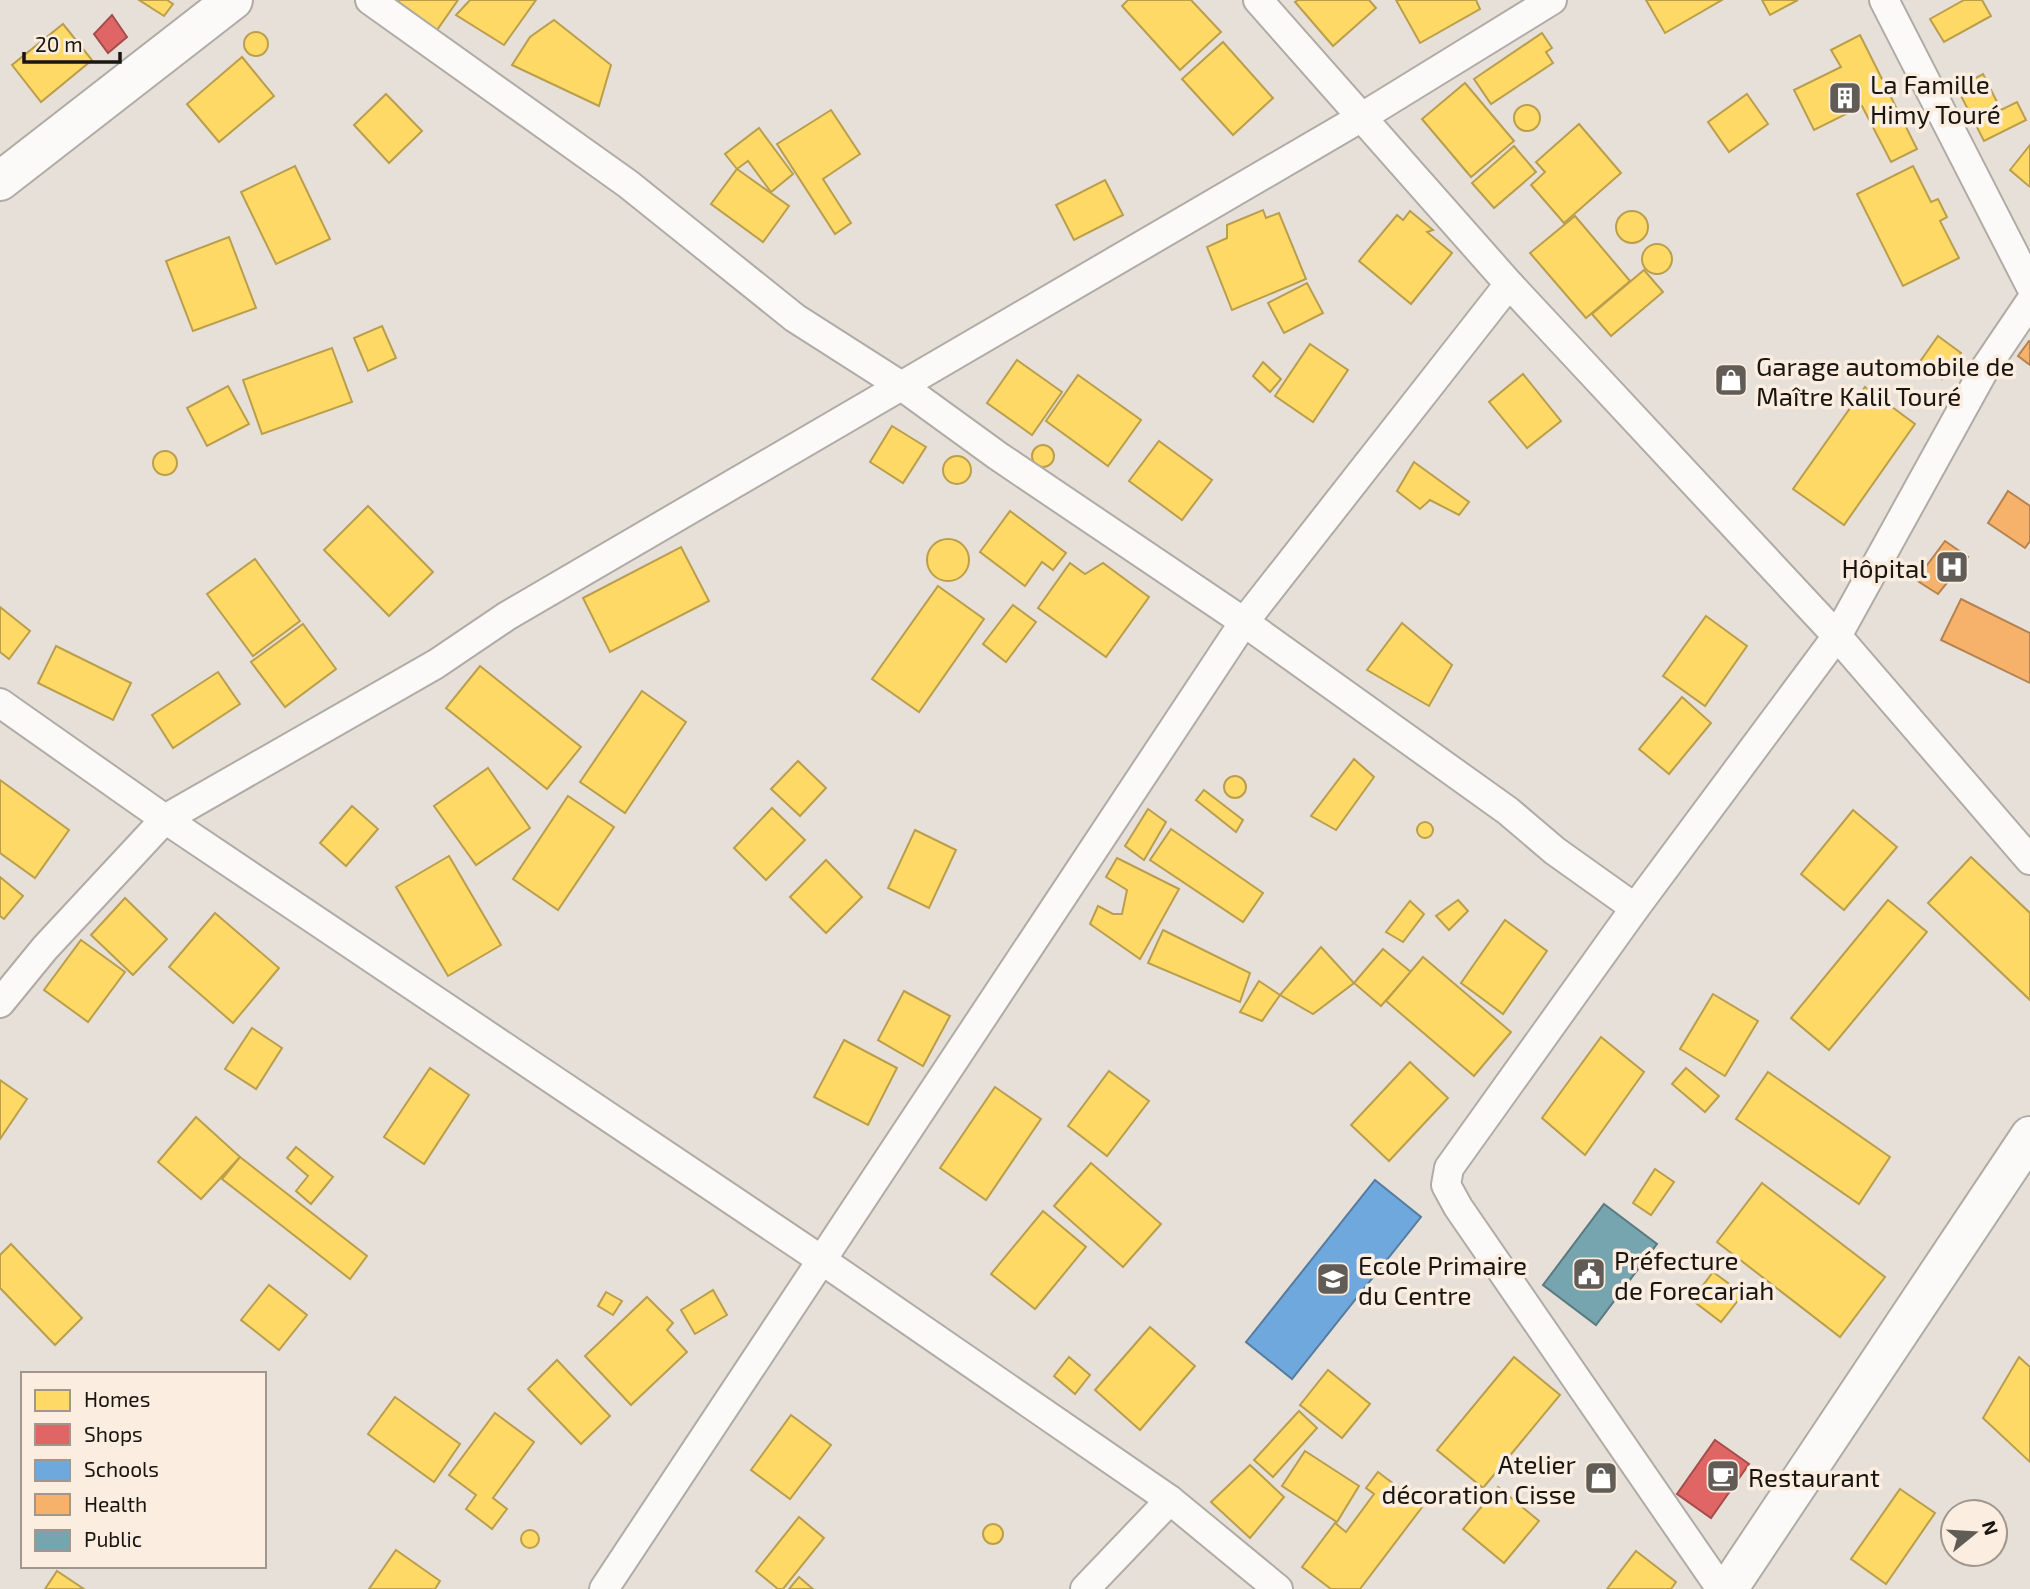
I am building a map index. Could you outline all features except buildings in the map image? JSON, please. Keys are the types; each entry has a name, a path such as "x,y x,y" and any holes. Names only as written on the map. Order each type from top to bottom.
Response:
{"main road":[{"path":"0,181 233,0"},
{"path":"1728,1589 2030,1136"}],"street":[{"path":"370,0 628,184 794,318 903,387 998,456 1244,622 1508,811 1555,851 1634,908"},
{"path":"1258,0 1509,284 1837,636 2030,860"},
{"path":"0,1003 45,948 165,819 436,664 506,617 1362,117 1552,0"},
{"path":"1884,0 2030,285"},
{"path":"604,1589 1244,622 1509,284"},
{"path":"1721,1589 1458,1207 1446,1185 1449,1168 1634,908 1837,636 1984,370 2030,302"},
{"path":"0,704 165,819 823,1261 1170,1500 1278,1589"},
{"path":"1084,1589 1170,1500"}],"place":[{"name":"La Famille Himy Touré","path":"1845,98"},
{"name":"Garage automobile de Maître Kalil Touré","path":"1731,380"},
{"name":"Hôpital","path":"1952,567"},
{"name":"Préfecture de Forecariah","path":"1589,1274"},
{"name":"Ecole Primaire du Centre","path":"1333,1279"},
{"name":"Restaurant","path":"1723,1476"},
{"name":"Atelier décoration Cisse","path":"1601,1478"}]}
